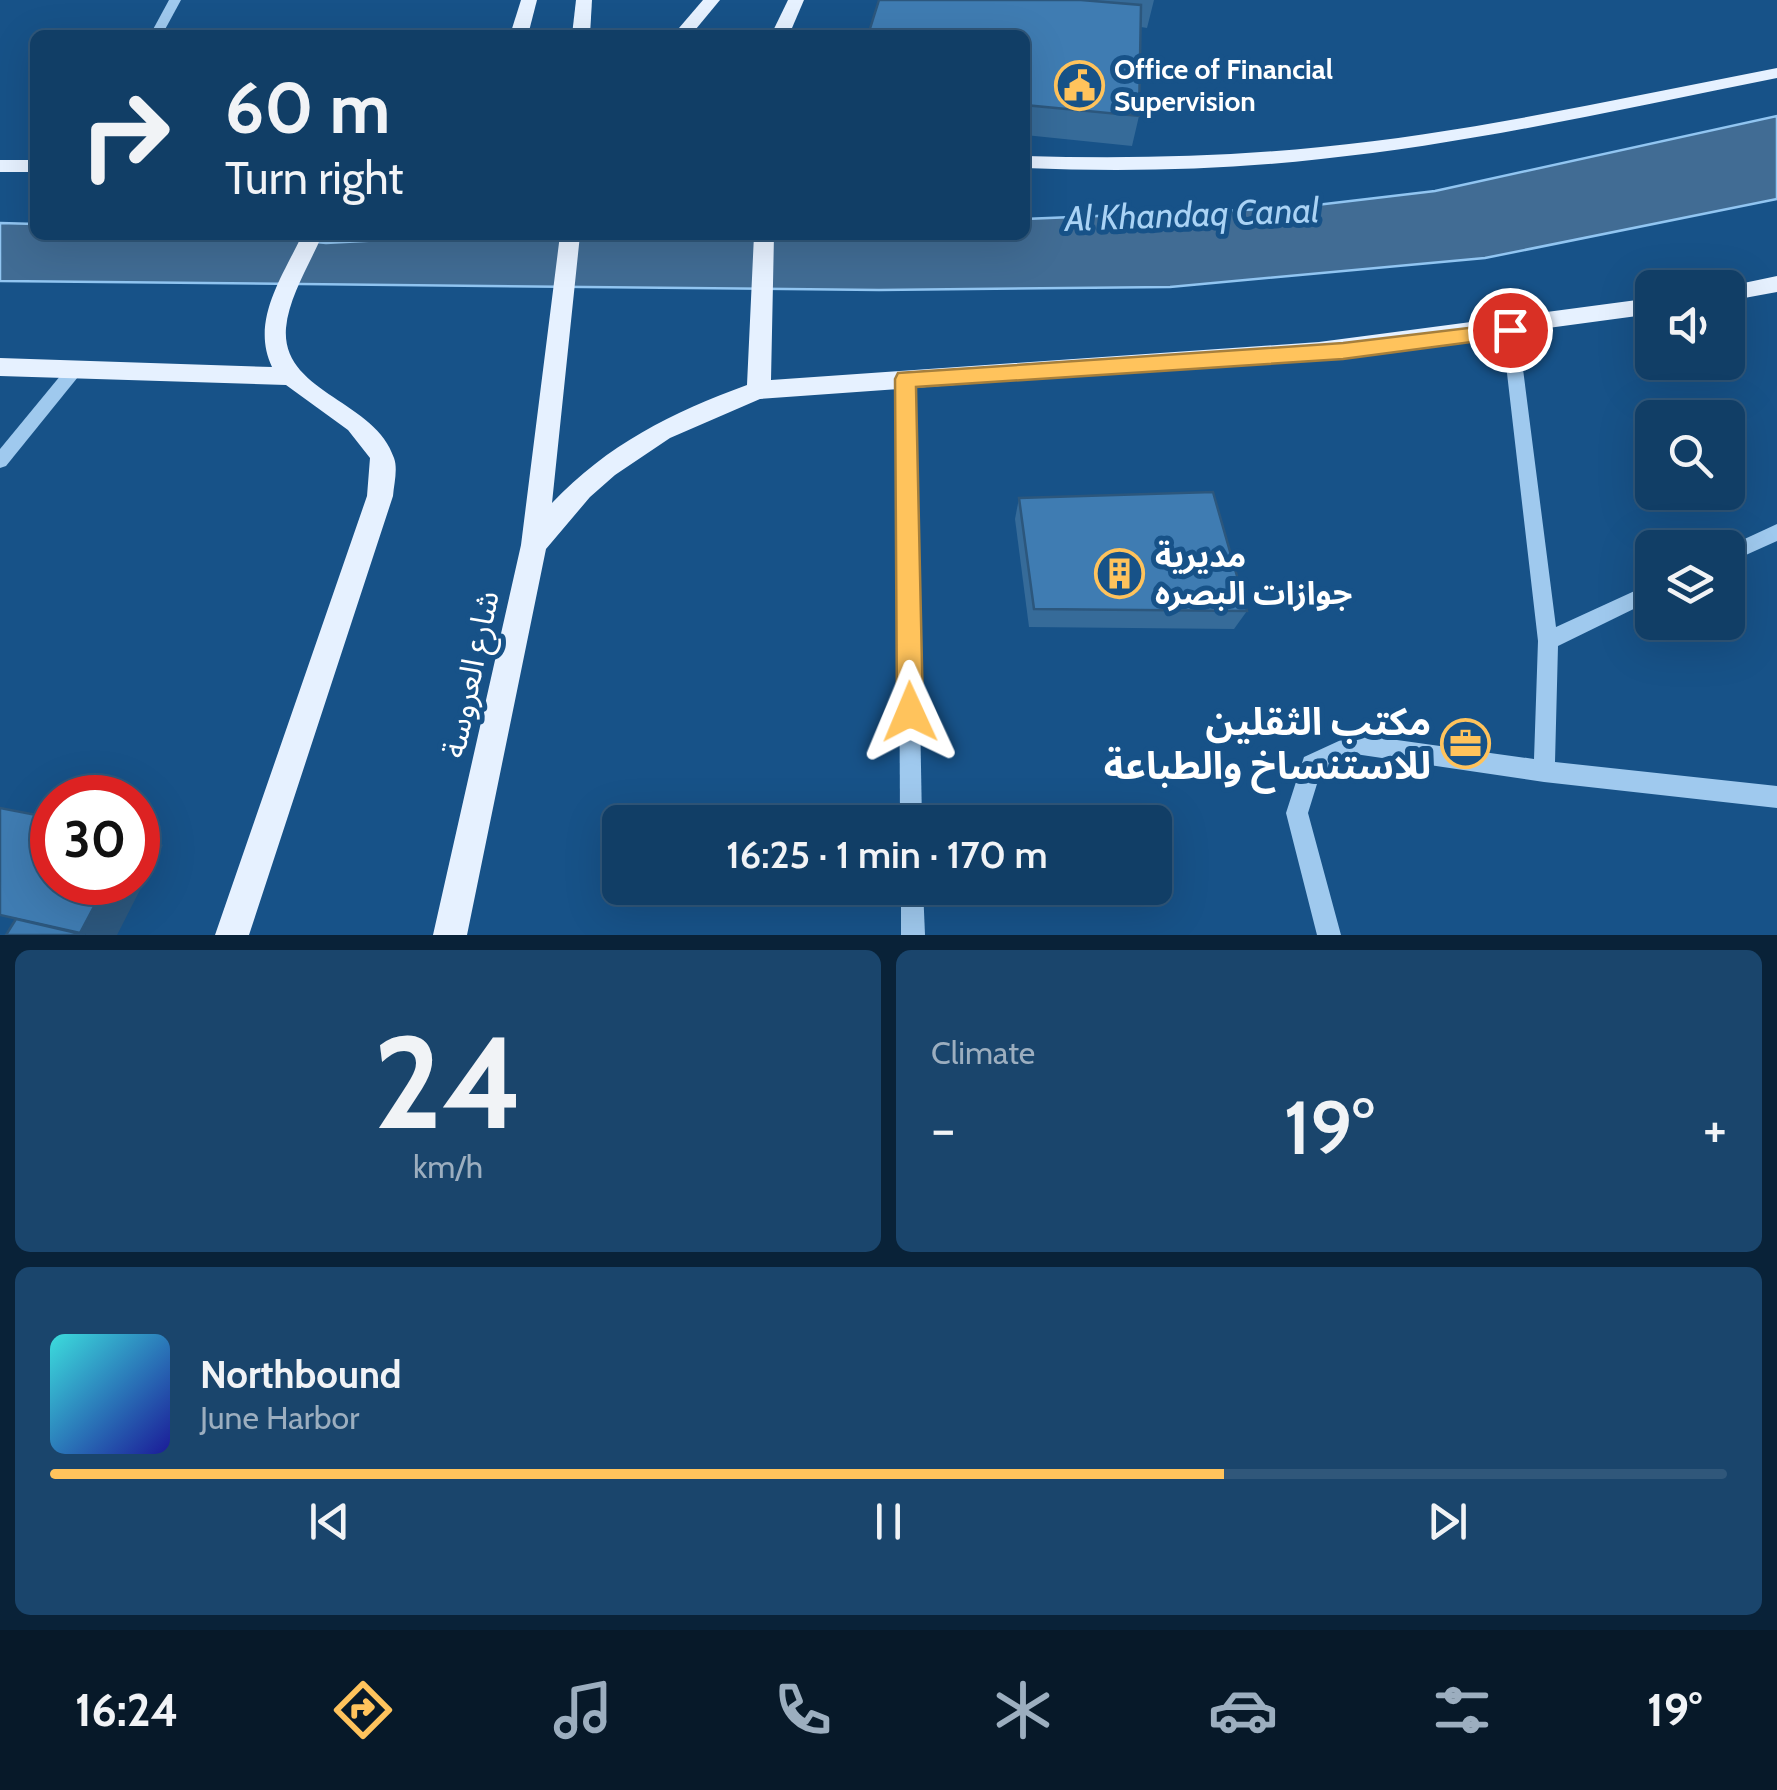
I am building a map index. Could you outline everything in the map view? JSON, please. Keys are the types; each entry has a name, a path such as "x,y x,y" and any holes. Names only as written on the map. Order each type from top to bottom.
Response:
{"main road":[{"path":"520,30 529,0"},
{"path":"581,30 584,0"},
{"path":"686,30 712,0"},
{"path":"782,30 796,0"},
{"path":"1030,162 1084,165 1278,158 1368,148 1777,73"},
{"path":"0,166 30,166"},
{"path":"232,935 380,496 382,458 364,431 289,376 275,349 275,326 310,240"},
{"name":"شارع العروسة","path":"450,935 534,546 544,426 569,240"},
{"path":"759,390 764,240"},
{"path":"1745,290 1777,284"},
{"path":"534,546 573,494 600,471 689,414 759,390 1343,351 1510,330 1635,309"},
{"path":"0,367 289,376"}],"street":[{"path":"159,30 175,0"},
{"path":"1510,330 1548,640 1544,772"},
{"path":"0,461 76,368"},
{"path":"906,379 911,805"},
{"path":"1745,547 1777,532"},
{"path":"1548,640 1635,599"},
{"path":"1329,935 1297,813 1312,764 1354,744 1544,772 1777,797"},
{"path":"912,905 913,935"}],"water":[{"name":"Al Khandaq Canal","path":"1777,116 1777,199 1485,258 1170,287 879,290 0,281 0,223 30,224 30,240 1030,240 1030,219 1291,208 1435,191"}],"building":[{"path":"879,0 1081,0 1141,5 1139,116 1030,105 1030,30 870,30"},
{"name":"مديرية جوازات البصره","path":"1213,492 1247,611 1034,609 1019,498"},
{"path":"0,808 30,814 30,905 95,905 80,933 0,915"},
{"path":"16,919 85,935 6,935"}],"place":[{"name":"Office of Financial Supervision","path":"1079,85"},
{"name":"مديرية جوازات البصره","path":"1120,573"},
{"name":"مكتب الثقلين للاستنساخ والطباعة","path":"1466,743"}],"route":[{"path":"910,712 906,379 1343,351 1510,330"}]}
